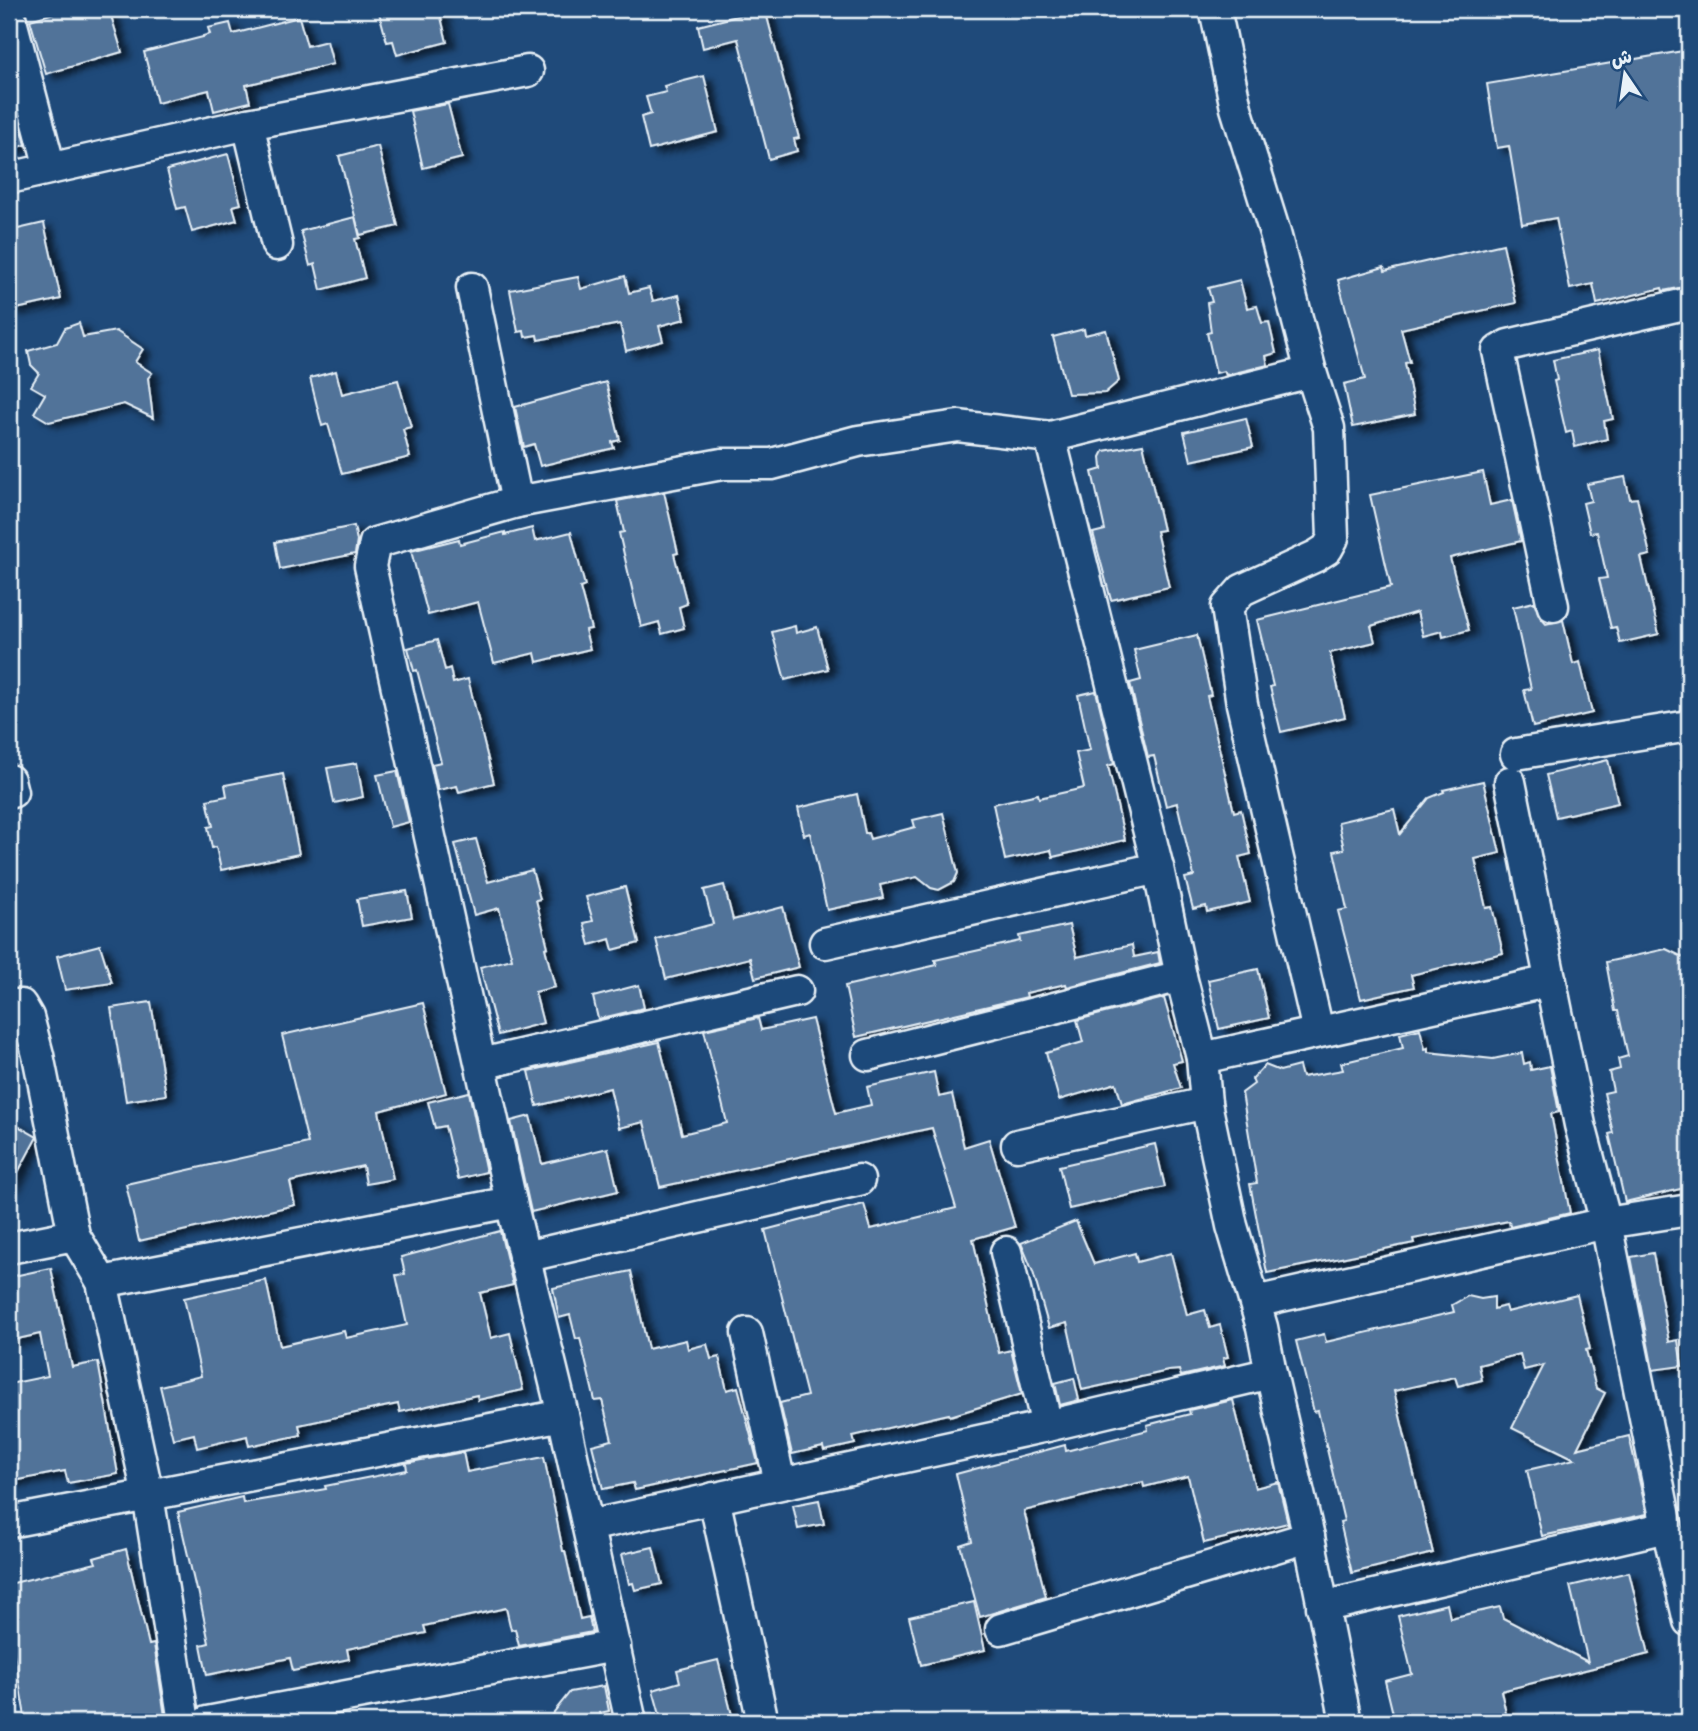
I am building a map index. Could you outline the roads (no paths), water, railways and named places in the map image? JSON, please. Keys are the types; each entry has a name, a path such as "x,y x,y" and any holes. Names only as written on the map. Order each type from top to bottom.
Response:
{"street":[{"path":"1215,9 1236,108 1275,233 1311,372 1329,428 1333,538 1327,549 1242,590 1227,607 1242,704 1318,1031"},
{"path":"9,13 50,168"},
{"path":"9,178 248,124 528,71"},
{"path":"248,124 277,246"},
{"path":"472,288 517,502"},
{"path":"1553,606 1498,351 1508,345 1689,303"},
{"path":"631,1722 589,1526 511,1202 370,566 375,543 517,502 722,464 772,464 858,441 958,426 1050,437 1311,372"},
{"path":"1050,437 1158,868 1202,1058 1206,1102 1232,1226 1262,1327 1309,1537 1346,1722"},
{"path":"1689,726 1513,768 1580,1125 1606,1223 1667,1527 1689,1621"},
{"path":"825,943 1158,868"},
{"path":"867,1055 1181,976"},
{"path":"1202,1058 1551,981"},
{"path":"481,1064 797,991"},
{"path":"9,1005 21,1005 28,1017 74,1235 102,1282 148,1495 184,1722"},
{"path":"1017,1145 1206,1102"},
{"path":"524,1257 859,1180"},
{"path":"102,1282 511,1202"},
{"path":"1255,1302 1606,1223 1689,1210"},
{"path":"9,1248 74,1235"},
{"path":"1006,1252 1047,1426"},
{"path":"747,1333 780,1483"},
{"path":"589,1526 1047,1426 1271,1373"},
{"path":"9,1522 563,1415"},
{"path":"714,1498 763,1722"},
{"path":"1322,1607 1667,1527"},
{"path":"1000,1629 1309,1537"},
{"path":"208,1722 615,1646"}]}
